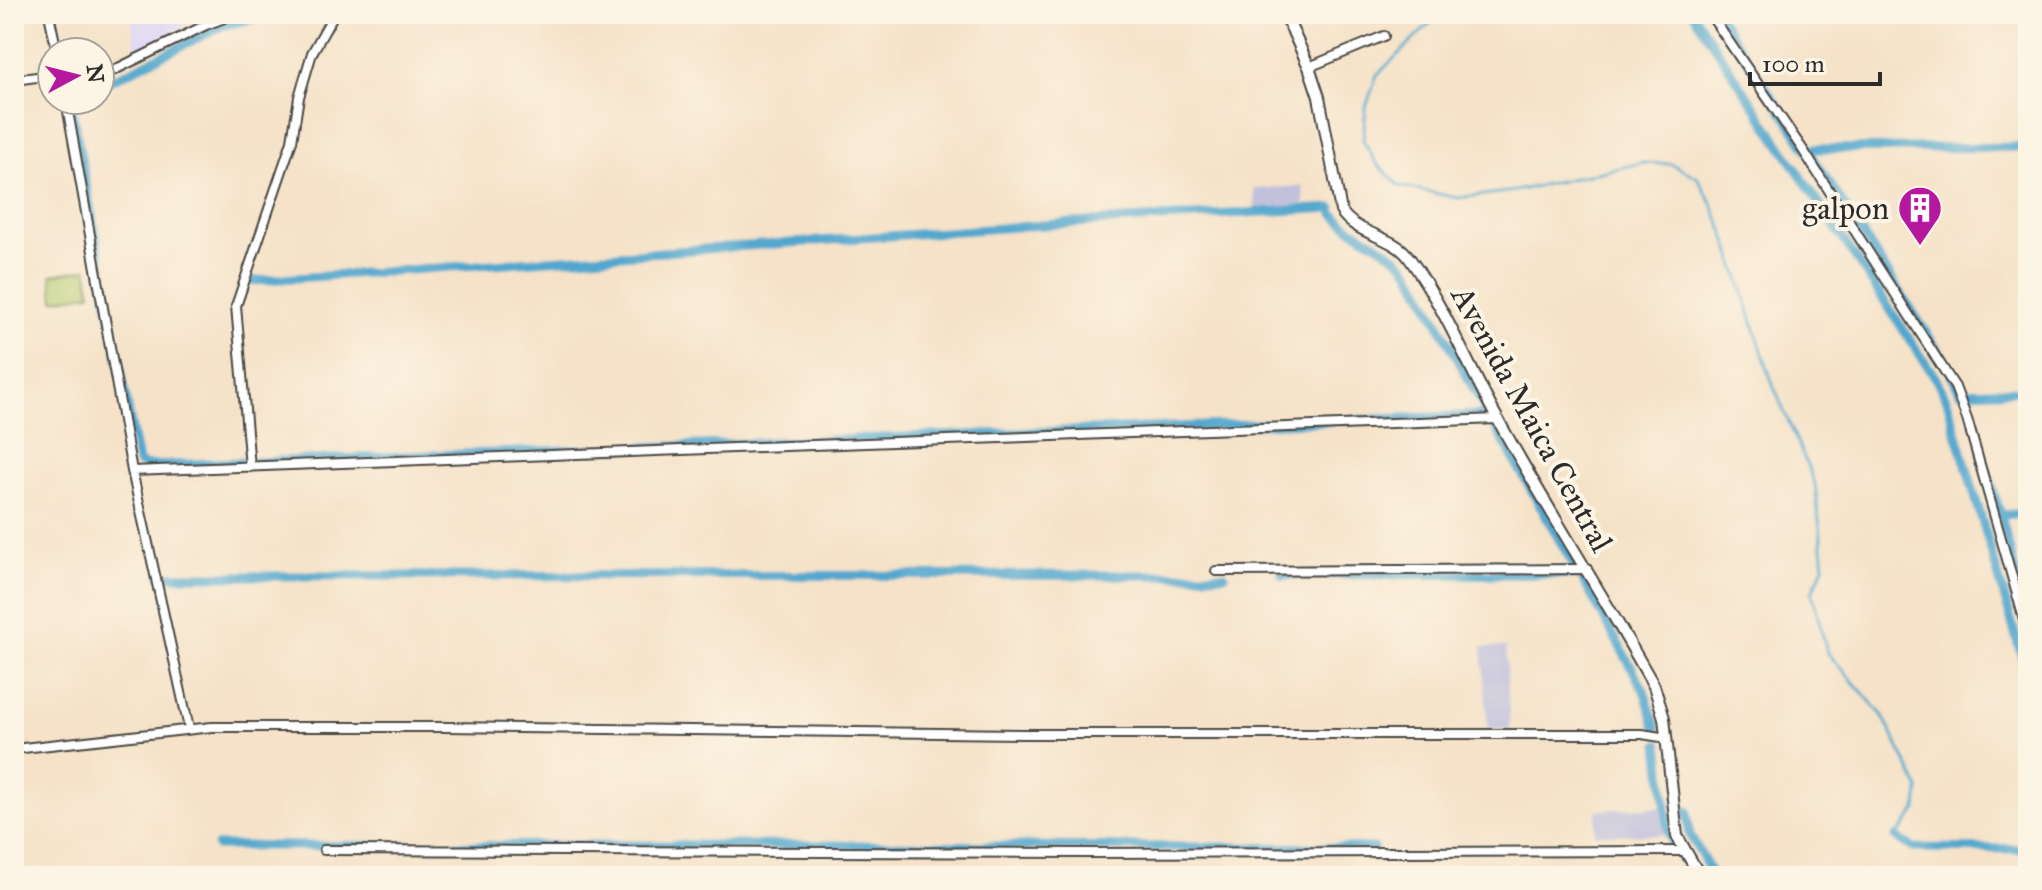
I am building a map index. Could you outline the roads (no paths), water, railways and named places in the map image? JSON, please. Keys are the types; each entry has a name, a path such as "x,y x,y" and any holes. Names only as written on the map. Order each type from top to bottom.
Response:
{"street":[{"path":"49,14 54,36"},
{"path":"116,70 235,14"},
{"path":"250,467 236,306 292,141 299,97 312,53 334,14"},
{"name":"Avenida Maica Central","path":"1285,14 1309,67 1325,119 1341,211 1354,225 1403,250 1410,258 1498,419 1654,686 1667,738 1674,823 1685,851 1700,876"},
{"path":"1710,14 1803,150 1955,387 1967,419 2028,633"},
{"path":"1309,67 1384,36"},
{"path":"14,80 36,77"},
{"path":"69,116 132,471 189,728"},
{"path":"132,471 1498,419"},
{"path":"1216,571 1587,569"},
{"path":"14,749 189,728 447,727 1038,734 1642,734 1667,738"},
{"path":"324,850 1093,853 1685,851"}],"waterway":[{"path":"116,78 224,25 292,14"},
{"path":"1440,14 1377,75 1366,107 1363,140 1377,164 1400,186 1458,198 1515,191 1642,163 1671,164 1697,177 1711,201 1726,238 1773,385 1815,484 1824,566 1812,592 1827,652 1883,716 1919,788 1917,810 1896,837"},
{"path":"1693,14 1935,377 1947,400 2028,678"},
{"path":"1717,14 1944,360 1960,392 2028,390"},
{"path":"73,116 138,462 145,466 242,462"},
{"path":"1807,149 2028,147"},
{"path":"253,281 1073,223 1332,208"},
{"path":"256,462 1488,415 1410,271 1392,254 1334,214"},
{"path":"1495,426 1573,564"},
{"path":"1981,454 2001,515 2019,589"},
{"path":"2001,515 2028,513"},
{"path":"1579,573 1644,690 1656,728"},
{"path":"1282,575 1579,574"},
{"path":"160,576 1224,575"},
{"path":"1659,744 1669,835 1673,846"},
{"path":"1687,811 1690,835 1713,876"},
{"path":"1896,837 1913,848 2028,849"},
{"path":"217,846 1374,848"},
{"path":"1681,858 1693,876"}],"place":[{"name":"galpon","path":"1920,247"}]}
